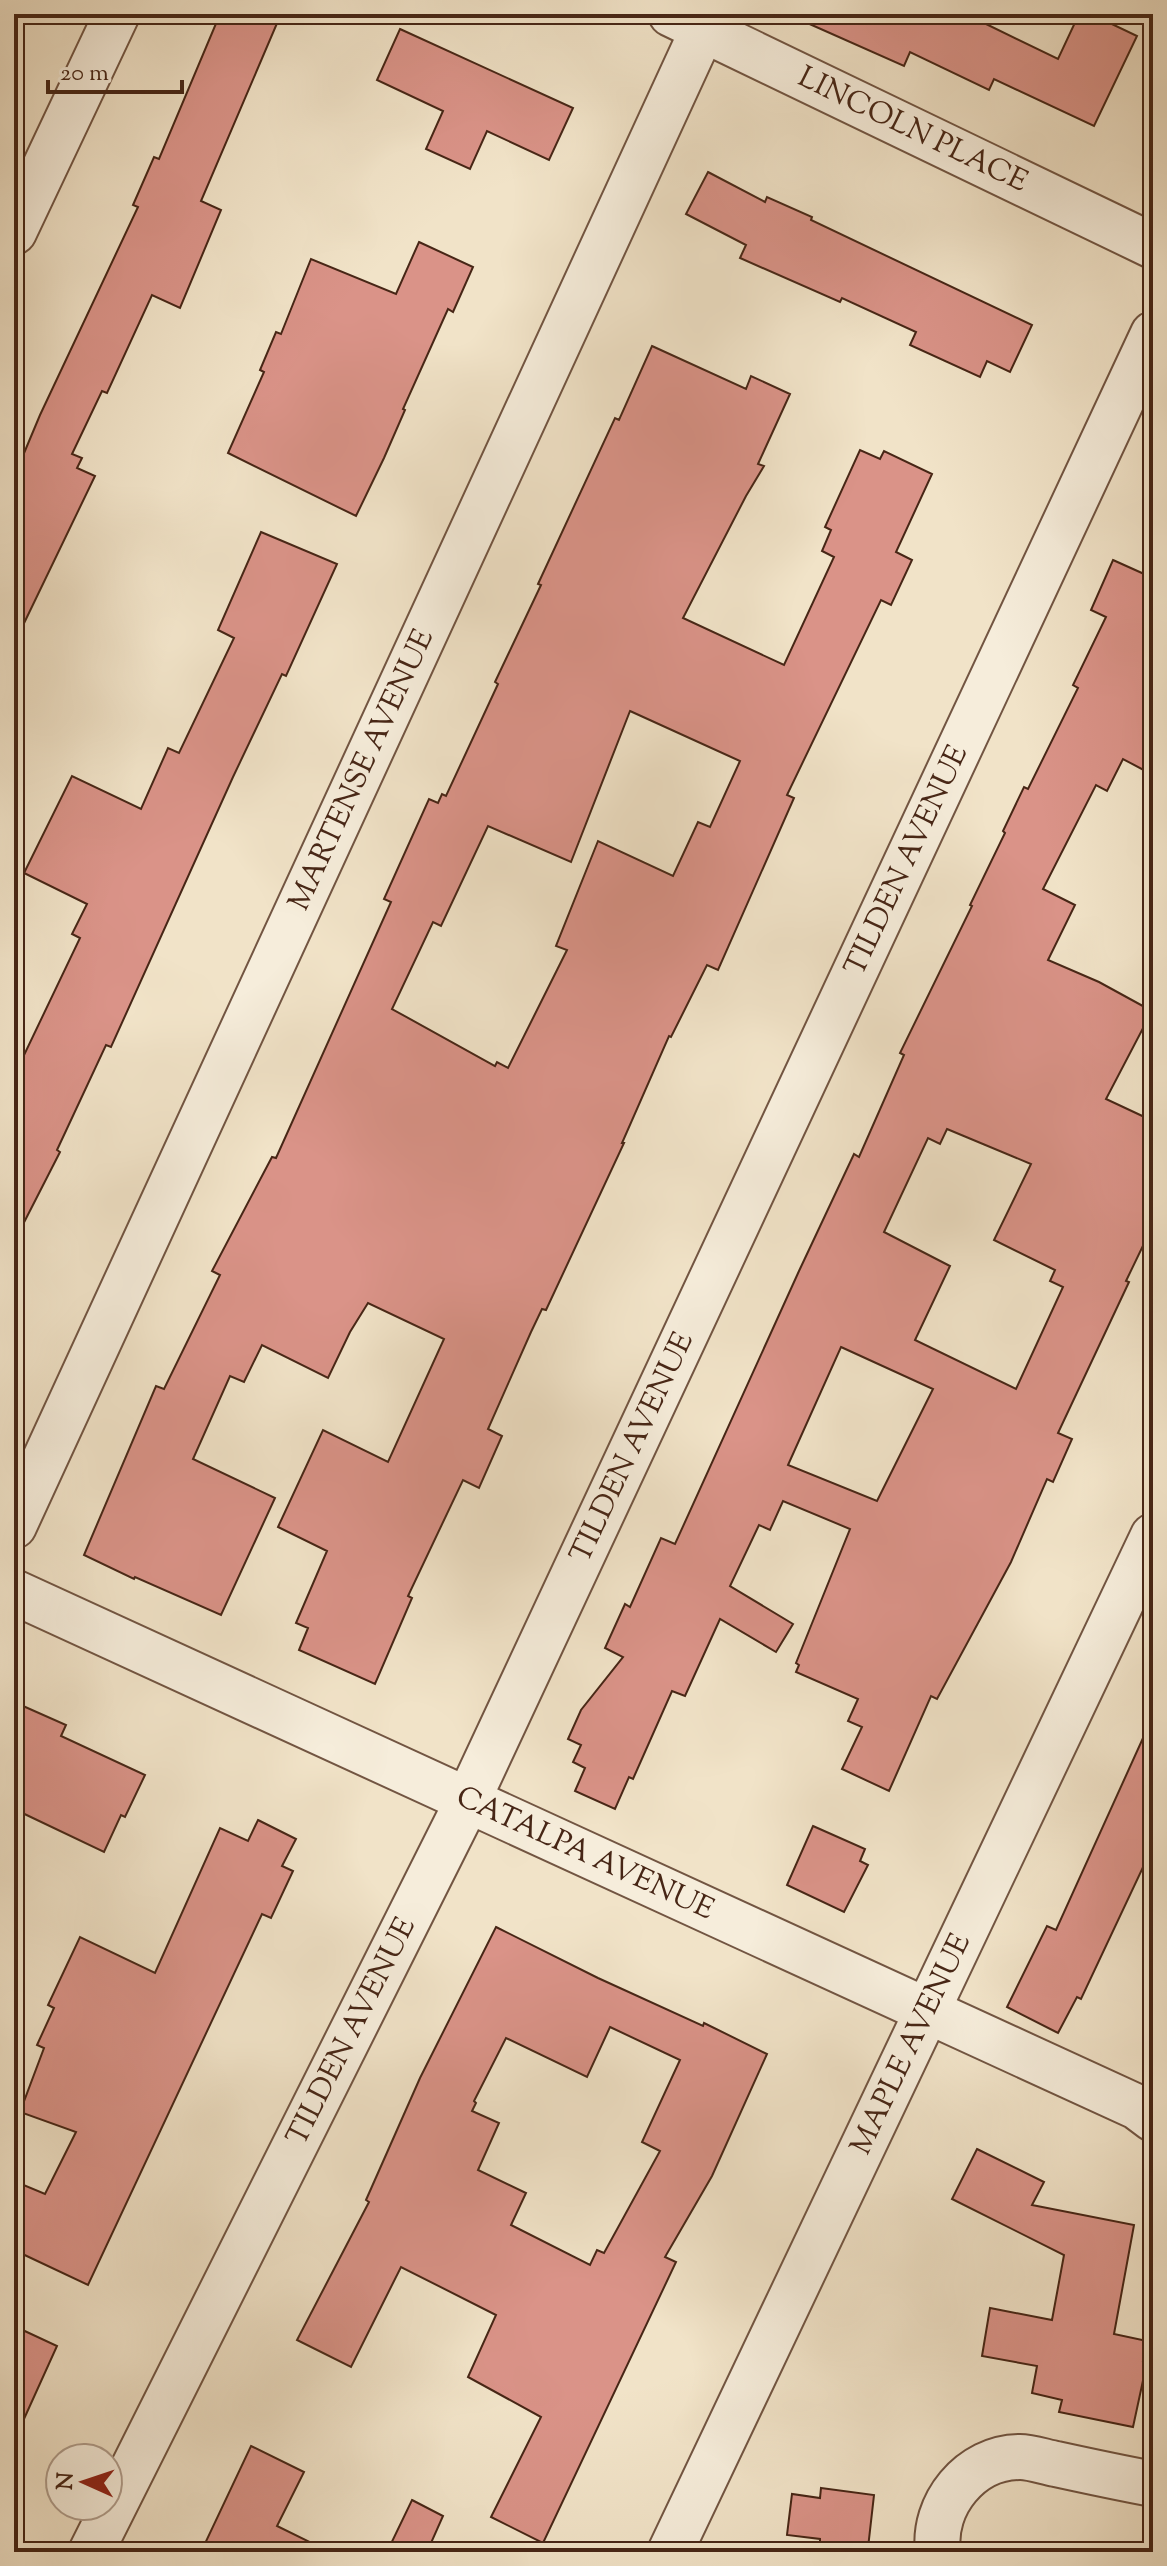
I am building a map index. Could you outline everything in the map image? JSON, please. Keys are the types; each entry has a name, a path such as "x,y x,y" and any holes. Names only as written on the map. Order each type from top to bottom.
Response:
{"street":[{"path":"14,232 117,14"},
{"name":"LINCOLN PLACE","path":"695,19 1153,246"},
{"name":"MARTENSE AVENUE","path":"14,1526 695,19"},
{"name":"TILDEN AVENUE","path":"91,2552 468,1800 1153,334"},
{"name":"MAPLE AVENUE","path":"670,2552 1153,1536"},
{"name":"CATALPA AVENUE","path":"14,1592 1137,2107 1153,2119"},
{"path":"938,2552 936,2538 944,2506 961,2482 989,2463 1020,2457 1153,2484"}],"building":[{"path":"220,14 281,14 201,201 221,210 180,308 152,295 107,393 102,391 72,454 82,458 77,468 95,476 14,644 14,477 138,207 133,205 154,157 159,159"},
{"path":"787,14 991,14 986,24 1058,59 1079,14 1091,14 1137,36 1094,126 994,79 989,90 910,52 904,66"},
{"path":"400,29 573,108 549,160 487,131 470,169 426,149 443,111 377,80"},
{"path":"708,172 765,202 767,197 812,217 811,220 1032,325 1010,372 987,361 980,377 910,345 916,332 842,298 840,302 740,258 746,245 686,214"},
{"path":"419,242 473,267 453,312 448,309 356,516 228,453 264,372 260,370 276,332 281,334 311,259 396,294"},
{"path":"652,346 746,389 751,376 790,394 758,464 764,466 683,618 784,665 834,557 822,551 831,530 825,527 860,450 880,459 884,451 932,474 896,552 912,560 891,605 881,600 787,795 794,798 718,970 707,965 669,1036 624,1143 546,1310 542,1309 531,1332 488,1429 502,1436 479,1488 463,1480 408,1596 412,1598 375,1684 299,1650 308,1628 296,1623 327,1551 278,1527 323,1430 388,1462 444,1339 368,1303 328,1378 262,1345 244,1382 230,1376 193,1459 275,1498 221,1615 84,1555 156,1386 164,1389 220,1275 212,1271 272,1157 276,1158 391,902 384,899 429,799 438,803 442,794 446,796 541,585 538,584 615,418 619,420","holes":["630,711 740,761 710,827 698,822 673,876 598,841 556,946 567,950 508,1068 497,1062 495,1066 392,1009 433,922 441,926 488,826 571,862"]},
{"path":"261,532 337,564 286,676 282,674 233,777 111,1047 106,1045 57,1150 60,1152 14,1242 14,1076 80,938 72,934 87,904 24,873 72,776 141,809 168,748 179,753 234,638 218,630"},
{"path":"1113,560 1153,578 1153,775 1123,759 1107,791 1096,785 1043,889 1075,905 1048,960 1099,982 1152,1011 1106,1099 1153,1121 1153,1225 1058,1433 1072,1439 1053,1482 1047,1479 1011,1562 937,1699 931,1696 889,1791 842,1769 862,1727 848,1721 858,1699 796,1672 799,1665 796,1663 850,1529 783,1501 770,1530 759,1525 730,1586 793,1624 776,1652 720,1619 685,1696 672,1691 633,1779 629,1777 615,1809 575,1791 585,1768 573,1762 581,1745 568,1739 581,1710 623,1657 605,1648 625,1604 630,1607 661,1538 675,1544 854,1154 859,1157 904,1055 900,1053 972,906 1005,833 1003,831 1024,787 1028,789 1078,688 1073,685 1106,617 1091,610","holes":["947,1129 1031,1164 994,1240 1055,1270 1050,1281 1063,1287 1016,1389 915,1340 950,1266 884,1232 928,1138 940,1144","841,1347 933,1389 877,1501 788,1465"]},
{"path":"14,1702 66,1725 61,1736 145,1775 104,1852 14,1809"},
{"path":"1153,1716 1153,1846 1081,1999 1077,1997 1058,2033 1007,2007 1047,1926 1056,1930"},
{"path":"258,1820 296,1839 282,1866 293,1871 271,1918 262,1914 88,2285 14,2250 14,2181 45,2194 76,2132 20,2112 44,2048 37,2045 54,2008 48,2005 80,1937 155,1973 220,1828 248,1841"},
{"path":"813,1826 865,1849 860,1861 868,1865 844,1912 787,1885"},
{"path":"496,1927 598,1978 703,2026 704,2023 767,2054 712,2176 665,2257 676,2262 543,2543 491,2517 541,2417 468,2377 496,2315 401,2267 351,2367 297,2340 369,2202 366,2200 420,2078","holes":["610,2027 680,2060 642,2142 660,2151 604,2253 597,2250 590,2265 511,2225 526,2193 478,2170 499,2123 472,2111 474,2101 506,2038 587,2077"]},
{"path":"977,2149 1044,2182 1032,2205 1134,2225 1114,2334 1147,2341 1143,2361 1147,2362 1133,2427 1059,2412 1062,2400 1032,2393 1037,2366 982,2356 990,2308 1052,2320 1064,2255 952,2199"},
{"path":"14,2326 57,2346 14,2441"},
{"path":"251,2446 304,2472 277,2526 330,2552 201,2552"},
{"path":"821,2488 874,2495 868,2548 787,2535 792,2494 820,2498"},
{"path":"412,2500 443,2516 427,2552 387,2552"}]}
